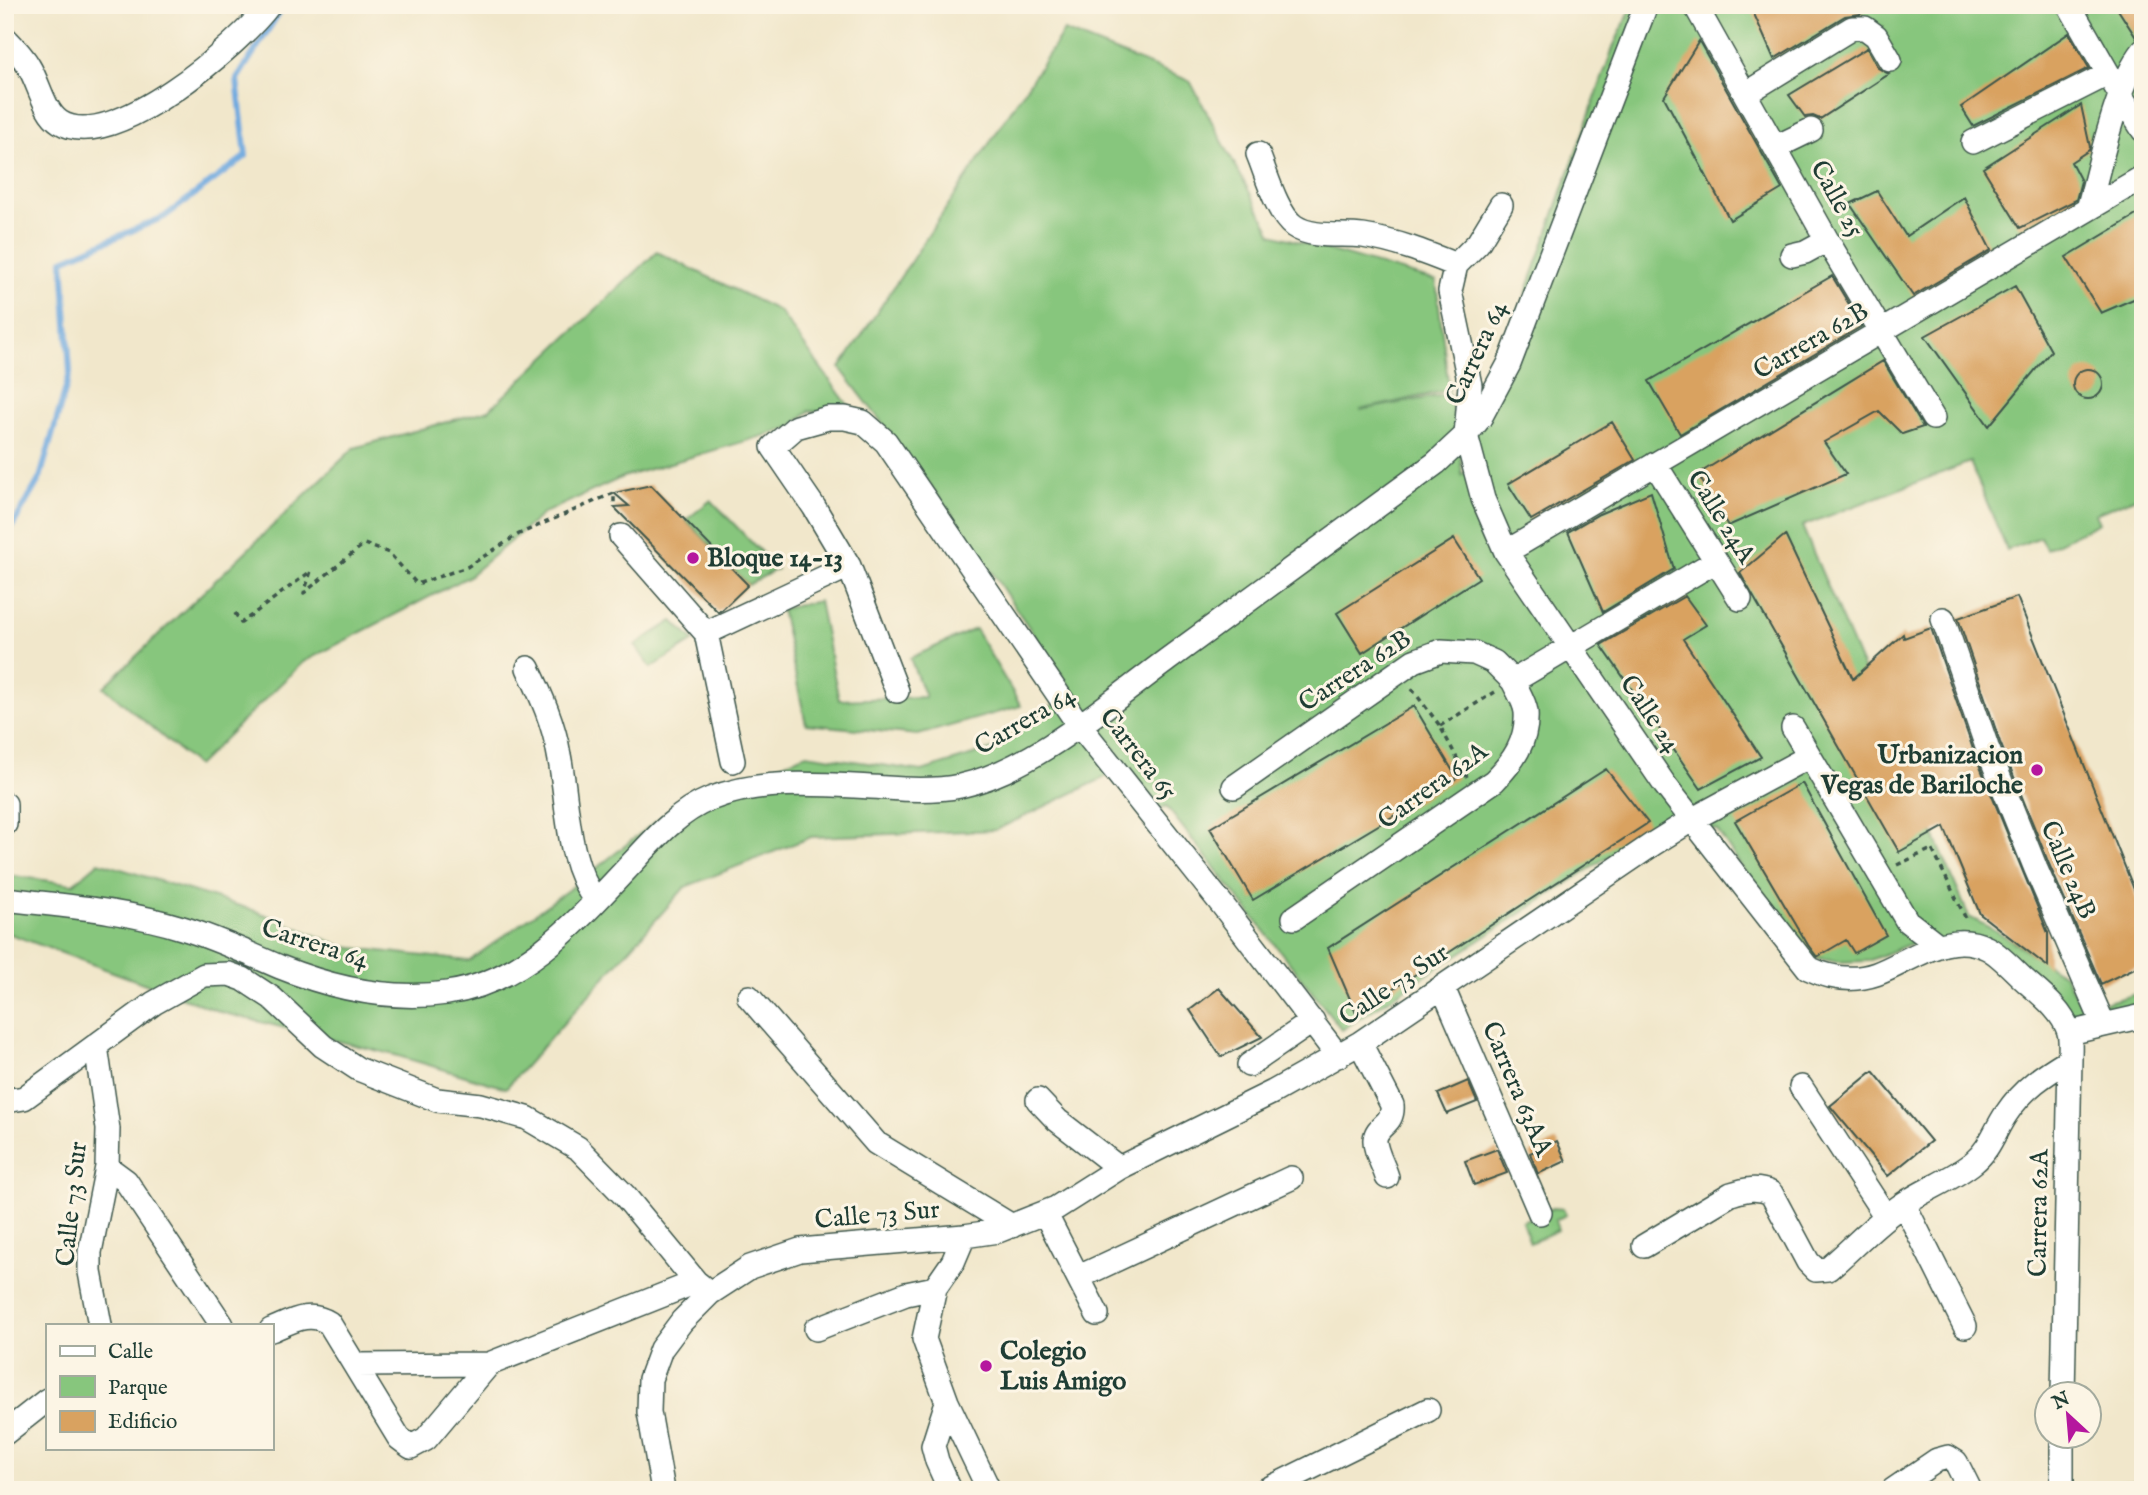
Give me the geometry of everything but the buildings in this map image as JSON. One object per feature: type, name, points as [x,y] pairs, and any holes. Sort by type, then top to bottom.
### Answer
[{"type":"street","points":[[5,38],[29,65],[51,114],[57,121],[66,126],[86,129],[130,115],[160,100],[224,53],[269,5]]},
{"type":"street","name":"Carrera 64","points":[[5,899],[96,909],[178,926],[224,942],[283,968],[342,988],[392,995],[446,993],[486,984],[519,969],[596,901],[665,829],[707,800],[757,785],[918,790],[960,786],[1004,771],[1079,725],[1436,463],[1466,435],[1489,402],[1509,364],[1646,5]]},
{"type":"street","name":"Calle 25","points":[[1696,5],[1827,240],[1933,418]]},
{"type":"street","points":[[2069,5],[2120,96],[2143,130]]},
{"type":"street","points":[[1745,94],[1852,28],[1865,28],[1876,36],[1891,60]]},
{"type":"street","points":[[2088,209],[2120,96],[2136,60],[2143,51]]},
{"type":"street","points":[[1973,142],[2108,74]]},
{"type":"street","points":[[1776,147],[1811,130]]},
{"type":"street","points":[[1258,154],[1283,213],[1295,226],[1319,233],[1363,236],[1417,249],[1456,265],[1478,243],[1501,205]]},
{"type":"street","name":"Carrera 62B","points":[[1506,552],[2143,177]]},
{"type":"street","points":[[1792,255],[1805,252],[1827,240]]},
{"type":"street","name":"Calle 24","points":[[1456,265],[1450,291],[1470,384],[1466,435],[1483,499],[1506,552],[1665,785],[1808,968],[1826,976],[1845,979],[1874,975],[1938,945]]},
{"type":"street","name":"Carrera 65","points":[[849,566],[814,506],[773,447],[796,428],[828,418],[863,422],[886,442],[1079,725],[1338,1056]]},
{"type":"street","name":"Calle 24A","points":[[1655,464],[1740,599]]},
{"type":"street","points":[[621,536],[706,633],[733,761]]},
{"type":"street","points":[[1505,685],[1716,561]]},
{"type":"street","points":[[706,633],[849,566],[897,691]]},
{"type":"street","name":"Calle 24B","points":[[1943,619],[1987,747],[2103,1023]]},
{"type":"street","name":"Carrera 62B","points":[[1234,787],[1415,661],[1441,651],[1474,653],[1494,662],[1505,685]]},
{"type":"street","points":[[528,668],[543,700],[559,752],[576,863],[583,882],[596,901]]},
{"type":"street","name":"Carrera 62A","points":[[1294,918],[1494,781],[1514,760],[1524,737],[1526,710],[1505,685]]},
{"type":"street","points":[[1793,729],[1907,921],[1938,945],[1962,942],[1987,948],[2048,1000],[2064,1020],[2069,1033],[2103,1023],[2143,1016]]},
{"type":"street","name":"Calle 73 Sur","points":[[703,1287],[800,1250],[964,1236],[1012,1226],[1045,1213],[1119,1168],[1273,1092],[1360,1043],[1653,844],[1693,819],[1808,757]]},
{"type":"street","points":[[5,804],[5,824]]},
{"type":"street","points":[[5,1097],[12,1100],[24,1098],[153,1003],[204,975],[229,974],[243,979],[272,998],[323,1046],[358,1069],[437,1100],[481,1105],[527,1118],[578,1148],[625,1196],[703,1287]]},
{"type":"street","name":"Carrera 63AA","points":[[1443,988],[1540,1213]]},
{"type":"street","points":[[749,997],[876,1143],[1012,1226]]},
{"type":"street","points":[[1249,1065],[1313,1021]]},
{"type":"street","name":"Carrera 62A","points":[[2063,1380],[2069,1033]]},
{"type":"street","points":[[1360,1043],[1392,1105],[1393,1113],[1377,1133],[1375,1141],[1387,1177]]},
{"type":"street","name":"Calle 73 Sur","points":[[96,1046],[108,1129],[107,1167],[90,1252],[90,1272],[100,1324]]},
{"type":"street","points":[[1644,1246],[1731,1194],[1745,1189],[1762,1189],[1771,1193],[1808,1262],[1816,1270],[1828,1269],[1895,1211],[1977,1160],[2018,1097],[2032,1083],[2070,1059]]},
{"type":"street","points":[[1801,1087],[1895,1211],[1965,1326]]},
{"type":"street","points":[[1038,1100],[1058,1120],[1119,1168]]},
{"type":"street","points":[[107,1167],[126,1181],[221,1324]]},
{"type":"street","points":[[1079,1277],[1291,1178]]},
{"type":"street","points":[[1045,1213],[1097,1314]]},
{"type":"street","points":[[964,1236],[953,1262],[935,1288],[924,1339],[947,1402],[989,1490]]},
{"type":"street","points":[[356,1365],[489,1364],[703,1287]]},
{"type":"street","points":[[663,1490],[649,1412],[650,1379],[661,1349],[703,1287]]},
{"type":"street","points":[[816,1329],[906,1294],[935,1288]]},
{"type":"street","points":[[273,1329],[305,1317],[319,1316],[329,1323],[399,1438],[411,1447],[426,1439],[489,1364]]},
{"type":"street","points":[[5,1433],[46,1401]]},
{"type":"street","points":[[947,1402],[933,1446],[950,1490]]},
{"type":"street","points":[[1266,1490],[1428,1410]]},
{"type":"street","points":[[2062,1450],[2062,1490]]},
{"type":"street","points":[[1893,1490],[1937,1460],[1948,1457],[1956,1462],[1970,1490]]},
{"type":"path","points":[[235,613],[241,623],[311,570],[304,593],[365,544],[389,553],[416,584],[467,567],[519,534],[614,493],[614,507]]},
{"type":"path","points":[[1397,673],[1440,726],[1475,794]]},
{"type":"path","points":[[1440,726],[1505,685]]},
{"type":"green space","points":[[1633,5],[2143,5],[2143,494],[2095,514],[2099,523],[2046,549],[2040,537],[2007,550],[1970,462],[1802,526],[1969,917],[1998,932],[2064,975],[2083,1009],[2143,992],[2143,1006],[2071,1025],[1984,941],[1912,943],[1868,961],[1837,962],[1799,954],[1717,830],[1664,820],[1342,1030],[1166,806],[1160,809],[1105,737],[966,532],[840,368],[1064,31],[1190,81],[1272,234],[1436,281],[1449,390],[1360,410],[1449,394],[1459,438],[1462,475],[1474,467],[1459,398],[1495,381],[1614,45]]},
{"type":"green space","points":[[657,252],[779,311],[853,412],[809,411],[790,428],[623,477],[544,513],[468,577],[303,662],[197,766],[104,687],[354,448],[489,410]]},
{"type":"green space","points":[[711,500],[777,569],[748,585],[686,520]]},
{"type":"green space","points":[[819,601],[839,700],[925,697],[910,658],[975,629],[1021,706],[918,735],[806,724],[781,609]]},
{"type":"green space","points":[[673,621],[694,641],[651,668],[635,645]]},
{"type":"green space","points":[[1069,692],[1124,768],[996,830],[811,837],[685,887],[506,1088],[395,1055],[224,1013],[5,932],[5,875],[73,884],[99,862],[256,911],[344,947],[469,961],[579,882],[674,807],[806,754],[922,771],[999,747]]},
{"type":"green space","points":[[1553,1208],[1563,1209],[1566,1215],[1555,1220],[1558,1230],[1530,1243],[1522,1221]]},
{"type":"green space","points":[[2143,1481],[2143,1490],[2065,1490],[2065,1487]]},
{"type":"waterway","points":[[5,539],[40,478],[70,373],[63,260],[164,217],[246,156],[237,79],[284,5]]},
{"type":"place","name":"Bloque 14-13","points":[[693,558]]},
{"type":"place","name":"Urbanizacion Vegas de Bariloche","points":[[2037,770]]},
{"type":"place","name":"Colegio Luis Amigo","points":[[986,1366]]}]
